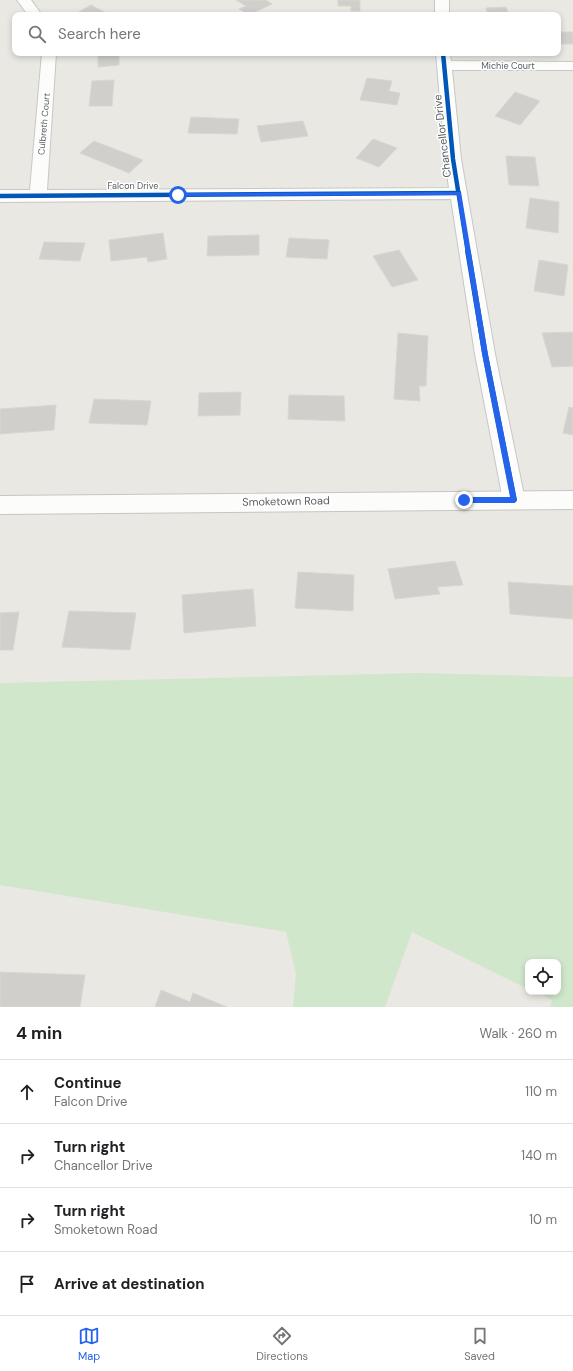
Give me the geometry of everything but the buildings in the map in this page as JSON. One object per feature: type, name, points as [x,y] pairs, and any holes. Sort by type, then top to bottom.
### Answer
[{"type":"street","points":[[24,0],[33,12]]},
{"type":"street","points":[[442,0],[442,12]]},
{"type":"street","name":"Culbreth Court","points":[[38,196],[49,56]]},
{"type":"street","name":"Michie Court","points":[[443,59],[493,66],[573,66]]},
{"type":"street","name":"Chancellor Drive","points":[[443,59],[453,159],[485,354],[514,500]]},
{"type":"street","name":"Falcon Drive","points":[[0,196],[459,194]]},
{"type":"street","name":"Smoketown Road","points":[[0,505],[573,500]]},
{"type":"green space","points":[[419,673],[573,677],[573,1007],[550,1007],[552,1000],[541,995],[561,995],[561,959],[525,959],[525,988],[412,932],[385,1007],[293,1007],[296,974],[286,932],[0,885],[0,683]]},
{"type":"cycle path","points":[[443,56],[453,159],[485,354],[514,500]]},
{"type":"cycle path","points":[[0,196],[459,193]]},
{"type":"route","points":[[178,195],[459,194],[485,354],[514,500],[464,500]]}]
